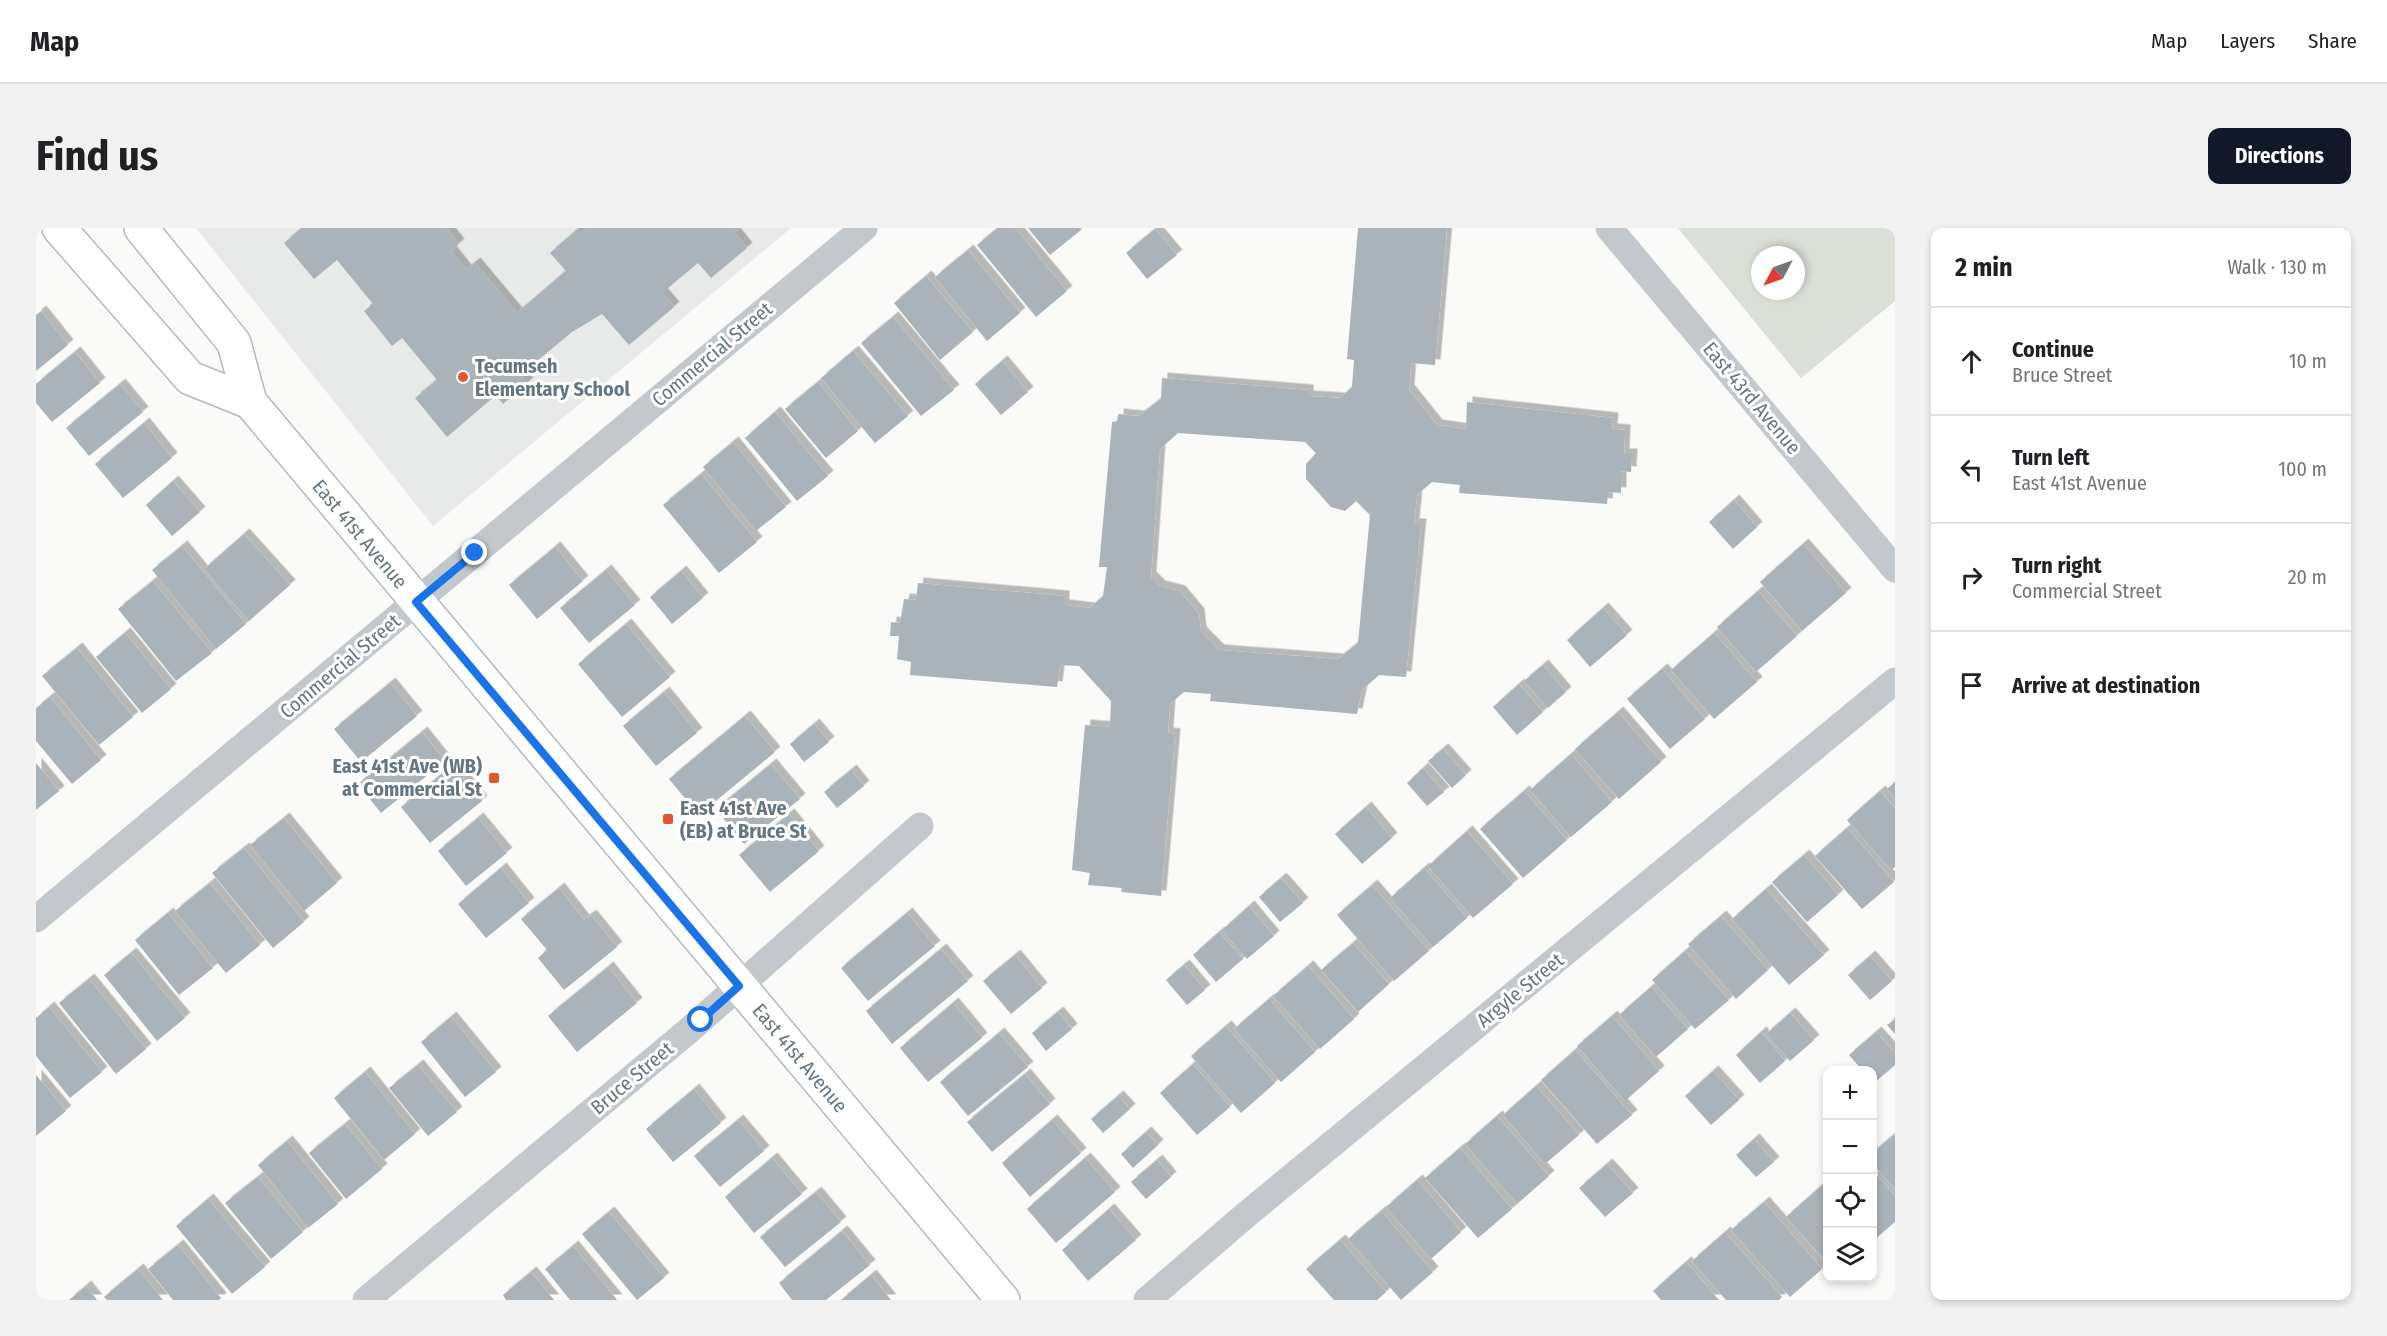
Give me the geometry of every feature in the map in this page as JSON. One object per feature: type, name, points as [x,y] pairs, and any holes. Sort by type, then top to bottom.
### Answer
[{"type":"main road","name":"East 41st Avenue","points":[[59,228],[190,378],[250,402]]},
{"type":"main road","name":"East 41st Avenue","points":[[141,228],[234,343],[250,402],[1003,1300]]},
{"type":"street","name":"Commercial Street","points":[[36,919],[864,228]]},
{"type":"street","name":"East 43rd Avenue","points":[[1609,228],[1895,569]]},
{"type":"street","name":"Argyle Street","points":[[1147,1300],[1247,1214],[1895,681]]},
{"type":"street","name":"Bruce Street","points":[[366,1300],[739,986],[921,826]]},
{"type":"shaded area","name":"Tecumseh Elementary School","points":[[196,228],[791,228],[433,526]]},
{"type":"shaded area","points":[[1678,228],[1895,228],[1895,301],[1801,378]]},
{"type":"building","points":[[302,228],[446,228],[459,244],[451,251],[466,270],[475,263],[517,313],[566,271],[550,253],[578,229],[580,233],[586,228],[739,228],[734,232],[747,248],[711,278],[698,263],[662,293],[674,307],[629,345],[602,314],[572,332],[520,375],[528,383],[503,404],[496,395],[447,437],[415,398],[437,380],[402,338],[392,346],[364,311],[373,304],[337,260],[314,279],[284,243]]},
{"type":"building","points":[[998,228],[1015,228],[1067,291],[1036,317],[977,245]]},
{"type":"building","points":[[1028,228],[1079,228],[1081,230],[1050,255]]},
{"type":"building","points":[[1358,228],[1447,228],[1435,365],[1411,363],[1409,390],[1437,425],[1466,429],[1467,402],[1613,418],[1612,429],[1625,430],[1624,454],[1632,454],[1631,472],[1621,471],[1621,493],[1608,492],[1607,504],[1459,493],[1460,485],[1432,482],[1417,495],[1414,524],[1421,524],[1406,677],[1379,675],[1362,690],[1357,714],[1210,701],[1211,694],[1184,692],[1170,704],[1168,733],[1175,734],[1161,896],[1121,892],[1122,888],[1088,885],[1090,873],[1072,870],[1085,725],[1110,727],[1111,701],[1079,666],[1060,665],[1057,687],[910,675],[911,662],[897,659],[899,636],[890,636],[891,622],[900,623],[904,599],[916,600],[918,583],[1064,596],[1064,605],[1090,608],[1103,596],[1107,567],[1099,567],[1112,422],[1118,421],[1118,414],[1139,416],[1161,399],[1162,378],[1308,390],[1308,396],[1340,398],[1352,387],[1354,360],[1347,359]],"holes":[[[1178,433],[1305,442],[1316,453],[1306,464],[1306,479],[1331,507],[1345,511],[1356,501],[1370,515],[1358,643],[1338,659],[1219,650],[1201,632],[1199,614],[1180,591],[1160,586],[1151,577],[1160,449]]]},
{"type":"building","points":[[1155,229],[1177,255],[1147,279],[1126,253]]},
{"type":"building","points":[[968,250],[1020,313],[987,341],[935,277]]},
{"type":"building","points":[[926,276],[973,332],[940,360],[894,303]]},
{"type":"building","points":[[41,311],[68,345],[36,371],[36,315]]},
{"type":"building","points":[[893,317],[954,390],[921,416],[861,343]]},
{"type":"building","points":[[853,351],[908,416],[875,443],[821,378]]},
{"type":"building","points":[[75,352],[100,383],[52,422],[36,403],[36,384]]},
{"type":"building","points":[[1002,361],[1028,392],[1001,415],[975,384]]},
{"type":"building","points":[[818,382],[858,431],[826,458],[785,409]]},
{"type":"building","points":[[120,384],[143,412],[89,456],[66,428]]},
{"type":"building","points":[[775,412],[828,476],[797,501],[745,438]]},
{"type":"building","points":[[144,423],[172,458],[123,498],[95,464]]},
{"type":"building","points":[[733,442],[786,507],[756,531],[703,467]]},
{"type":"building","points":[[701,474],[757,542],[719,573],[663,505]]},
{"type":"building","points":[[173,481],[200,512],[172,536],[146,505]]},
{"type":"building","points":[[1734,500],[1757,527],[1733,549],[1709,522]]},
{"type":"building","points":[[244,534],[290,585],[249,621],[204,569]]},
{"type":"building","points":[[1803,544],[1846,593],[1802,631],[1760,582]]},
{"type":"building","points":[[182,546],[246,624],[216,649],[152,570]]},
{"type":"building","points":[[555,547],[583,581],[537,619],[509,585]]},
{"type":"building","points":[[606,570],[635,605],[589,643],[560,608]]},
{"type":"building","points":[[681,571],[703,598],[672,624],[650,597]]},
{"type":"building","points":[[153,581],[212,653],[176,681],[118,609]]},
{"type":"building","points":[[1758,591],[1797,636],[1756,672],[1717,627]]},
{"type":"building","points":[[1603,608],[1627,635],[1590,667],[1567,640]]},
{"type":"building","points":[[626,624],[670,677],[622,717],[578,664]]},
{"type":"building","points":[[125,633],[171,689],[142,713],[96,657]]},
{"type":"building","points":[[1714,633],[1757,682],[1714,719],[1671,670]]},
{"type":"building","points":[[77,648],[133,717],[99,745],[42,676]]},
{"type":"building","points":[[1543,665],[1566,692],[1548,708],[1524,681]]},
{"type":"building","points":[[1662,669],[1705,719],[1670,749],[1627,699]]},
{"type":"building","points":[[390,683],[417,716],[361,762],[334,729]]},
{"type":"building","points":[[1519,684],[1543,712],[1517,735],[1493,707]]},
{"type":"building","points":[[664,692],[697,733],[656,766],[623,726]]},
{"type":"building","points":[[50,697],[101,760],[72,784],[36,741],[36,708]]},
{"type":"building","points":[[1618,712],[1661,762],[1619,799],[1575,749]]},
{"type":"building","points":[[745,716],[775,752],[699,815],[669,779]]},
{"type":"building","points":[[814,724],[829,742],[804,762],[790,744]]},
{"type":"building","points":[[422,732],[445,761],[381,813],[358,784]]},
{"type":"building","points":[[1443,749],[1466,775],[1452,788],[1428,761]]},
{"type":"building","points":[[1571,754],[1612,802],[1571,837],[1530,790]]},
{"type":"building","points":[[36,763],[59,791],[36,810]]},
{"type":"building","points":[[771,764],[800,799],[744,844],[716,809]]},
{"type":"building","points":[[453,765],[482,801],[430,843],[401,807]]},
{"type":"building","points":[[1423,768],[1444,792],[1427,806],[1407,783]]},
{"type":"building","points":[[851,770],[864,786],[837,808],[824,792]]},
{"type":"building","points":[[1895,782],[1895,798],[1887,789]]},
{"type":"building","points":[[1524,791],[1567,840],[1523,878],[1480,829]]},
{"type":"building","points":[[1880,791],[1895,808],[1895,867],[1891,870],[1847,820]]},
{"type":"building","points":[[1366,807],[1392,838],[1362,864],[1335,834]]},
{"type":"building","points":[[789,814],[819,851],[770,892],[739,855]]},
{"type":"building","points":[[284,818],[337,883],[304,911],[250,845]]},
{"type":"building","points":[[478,818],[507,853],[466,886],[438,851]]},
{"type":"building","points":[[1847,828],[1894,882],[1862,909],[1815,856]]},
{"type":"building","points":[[1467,831],[1513,884],[1473,918],[1428,866]]},
{"type":"building","points":[[244,848],[304,922],[273,948],[212,873]]},
{"type":"building","points":[[1804,855],[1838,895],[1807,922],[1772,882]]},
{"type":"building","points":[[501,868],[529,903],[486,938],[458,904]]},
{"type":"building","points":[[1424,868],[1467,918],[1433,947],[1390,898]]},
{"type":"building","points":[[1281,878],[1303,903],[1280,922],[1259,897]]},
{"type":"building","points":[[210,883],[260,945],[226,973],[175,911]]},
{"type":"building","points":[[1372,885],[1429,951],[1394,981],[1337,915]]},
{"type":"building","points":[[559,888],[584,920],[591,915],[617,947],[564,990],[538,958],[547,950],[521,919]]},
{"type":"building","points":[[1766,889],[1824,955],[1789,985],[1732,919]]},
{"type":"building","points":[[1249,906],[1274,936],[1247,959],[1222,930]]},
{"type":"building","points":[[168,913],[213,968],[179,995],[135,940]]},
{"type":"building","points":[[907,913],[935,946],[868,1001],[841,968]]},
{"type":"building","points":[[1721,916],[1768,970],[1736,999],[1688,944]]},
{"type":"building","points":[[1219,932],[1243,959],[1216,982],[1193,955]]},
{"type":"building","points":[[1353,943],[1389,984],[1358,1012],[1321,970]]},
{"type":"building","points":[[941,949],[968,981],[892,1044],[866,1011]]},
{"type":"building","points":[[1685,951],[1729,1000],[1695,1029],[1652,980]]},
{"type":"building","points":[[131,953],[185,1018],[157,1041],[104,975]]},
{"type":"building","points":[[1015,955],[1042,988],[1011,1014],[983,981]]},
{"type":"building","points":[[1870,956],[1892,981],[1870,1000],[1848,975]]},
{"type":"building","points":[[1184,965],[1205,990],[1187,1005],[1166,980]]},
{"type":"building","points":[[1308,966],[1354,1019],[1320,1049],[1273,996]]},
{"type":"building","points":[[608,967],[637,1003],[577,1052],[548,1016]]},
{"type":"building","points":[[89,979],[146,1049],[116,1074],[59,1003]]},
{"type":"building","points":[[1651,987],[1688,1029],[1656,1057],[1619,1015]]},
{"type":"building","points":[[1269,999],[1315,1052],[1281,1082],[1234,1029]]},
{"type":"building","points":[[953,1003],[982,1038],[928,1082],[900,1048]]},
{"type":"building","points":[[49,1007],[102,1072],[70,1098],[36,1056],[36,1018]]},
{"type":"building","points":[[1058,1012],[1072,1029],[1046,1051],[1032,1033]]},
{"type":"building","points":[[1790,1013],[1814,1040],[1790,1061],[1766,1034]]},
{"type":"building","points":[[1612,1016],[1659,1071],[1625,1101],[1577,1046]]},
{"type":"building","points":[[451,1017],[496,1072],[465,1097],[421,1042]]},
{"type":"building","points":[[1895,1019],[1895,1034],[1887,1025]]},
{"type":"building","points":[[1226,1026],[1275,1083],[1241,1113],[1191,1056]]},
{"type":"building","points":[[1761,1032],[1785,1061],[1760,1083],[1736,1055]]},
{"type":"building","points":[[1876,1032],[1895,1053],[1895,1065],[1877,1080],[1877,1066],[1859,1066],[1849,1055]]},
{"type":"building","points":[[999,1033],[1028,1067],[968,1116],[940,1082]]},
{"type":"building","points":[[1575,1050],[1632,1115],[1597,1144],[1541,1080]]},
{"type":"building","points":[[1193,1064],[1230,1107],[1197,1135],[1160,1093]]},
{"type":"building","points":[[418,1065],[457,1112],[428,1136],[389,1088]]},
{"type":"building","points":[[1713,1071],[1739,1100],[1711,1125],[1685,1096]]},
{"type":"building","points":[[365,1072],[415,1134],[384,1160],[334,1098]]},
{"type":"building","points":[[1025,1074],[1050,1104],[992,1152],[967,1122]]},
{"type":"building","points":[[36,1075],[66,1111],[36,1136]]},
{"type":"building","points":[[1536,1086],[1579,1135],[1545,1164],[1503,1115]]},
{"type":"building","points":[[694,1089],[721,1123],[673,1162],[646,1129]]},
{"type":"building","points":[[1118,1096],[1130,1109],[1103,1133],[1091,1119]]},
{"type":"building","points":[[1497,1116],[1549,1176],[1517,1204],[1465,1144]]},
{"type":"building","points":[[738,1120],[764,1151],[720,1187],[694,1156]]},
{"type":"building","points":[[1052,1120],[1081,1153],[1030,1197],[1002,1163]]},
{"type":"building","points":[[345,1124],[382,1169],[346,1199],[309,1153]]},
{"type":"building","points":[[1146,1132],[1158,1145],[1133,1168],[1121,1154]]},
{"type":"building","points":[[1895,1134],[1895,1189],[1877,1169],[1877,1149]]},
{"type":"building","points":[[1754,1139],[1774,1162],[1756,1177],[1736,1155]]},
{"type":"building","points":[[287,1141],[338,1204],[308,1228],[258,1165]]},
{"type":"building","points":[[1460,1148],[1512,1209],[1478,1238],[1425,1178]]},
{"type":"building","points":[[772,1158],[802,1194],[754,1233],[725,1197]]},
{"type":"building","points":[[1085,1158],[1115,1192],[1056,1243],[1027,1209]]},
{"type":"building","points":[[1157,1160],[1171,1177],[1146,1199],[1131,1182]]},
{"type":"building","points":[[1607,1164],[1633,1193],[1605,1217],[1579,1188]]},
{"type":"building","points":[[1877,1175],[1895,1196],[1895,1222],[1877,1237]]},
{"type":"building","points":[[258,1177],[303,1232],[271,1259],[225,1203]]},
{"type":"building","points":[[1417,1180],[1461,1232],[1431,1259],[1386,1207]]},
{"type":"building","points":[[1821,1186],[1823,1188],[1823,1258],[1786,1217]]},
{"type":"building","points":[[816,1192],[841,1222],[785,1267],[760,1237]]},
{"type":"building","points":[[208,1199],[265,1267],[232,1294],[176,1226]]},
{"type":"building","points":[[1764,1202],[1822,1269],[1790,1297],[1731,1230]]},
{"type":"building","points":[[1109,1209],[1136,1240],[1088,1281],[1062,1250]]},
{"type":"building","points":[[1381,1211],[1433,1272],[1401,1300],[1348,1239]]},
{"type":"building","points":[[609,1212],[664,1278],[637,1300],[582,1234]]},
{"type":"building","points":[[842,1231],[870,1265],[826,1300],[792,1300],[779,1283]]},
{"type":"building","points":[[1725,1232],[1782,1297],[1779,1300],[1726,1300],[1692,1261]]},
{"type":"building","points":[[1340,1240],[1386,1292],[1377,1300],[1334,1300],[1306,1269]]},
{"type":"building","points":[[178,1245],[221,1298],[219,1300],[173,1300],[148,1269]]},
{"type":"building","points":[[573,1246],[617,1300],[570,1300],[545,1269]]},
{"type":"building","points":[[1686,1262],[1719,1300],[1661,1300],[1653,1291]]},
{"type":"building","points":[[138,1269],[163,1300],[107,1300],[104,1297]]},
{"type":"building","points":[[531,1272],[554,1300],[506,1300],[503,1295]]},
{"type":"building","points":[[871,1275],[891,1300],[841,1300]]},
{"type":"building","points":[[86,1286],[97,1300],[69,1300]]},
{"type":"place","name":"Tecumseh Elementary School","points":[[463,377]]},
{"type":"place","name":"East 41st Ave (WB) at Commercial St","points":[[494,778]]},
{"type":"place","name":"East 41st Ave (EB) at Bruce St","points":[[668,819]]},
{"type":"route","points":[[475,553],[416,602],[739,986],[701,1020]]}]
